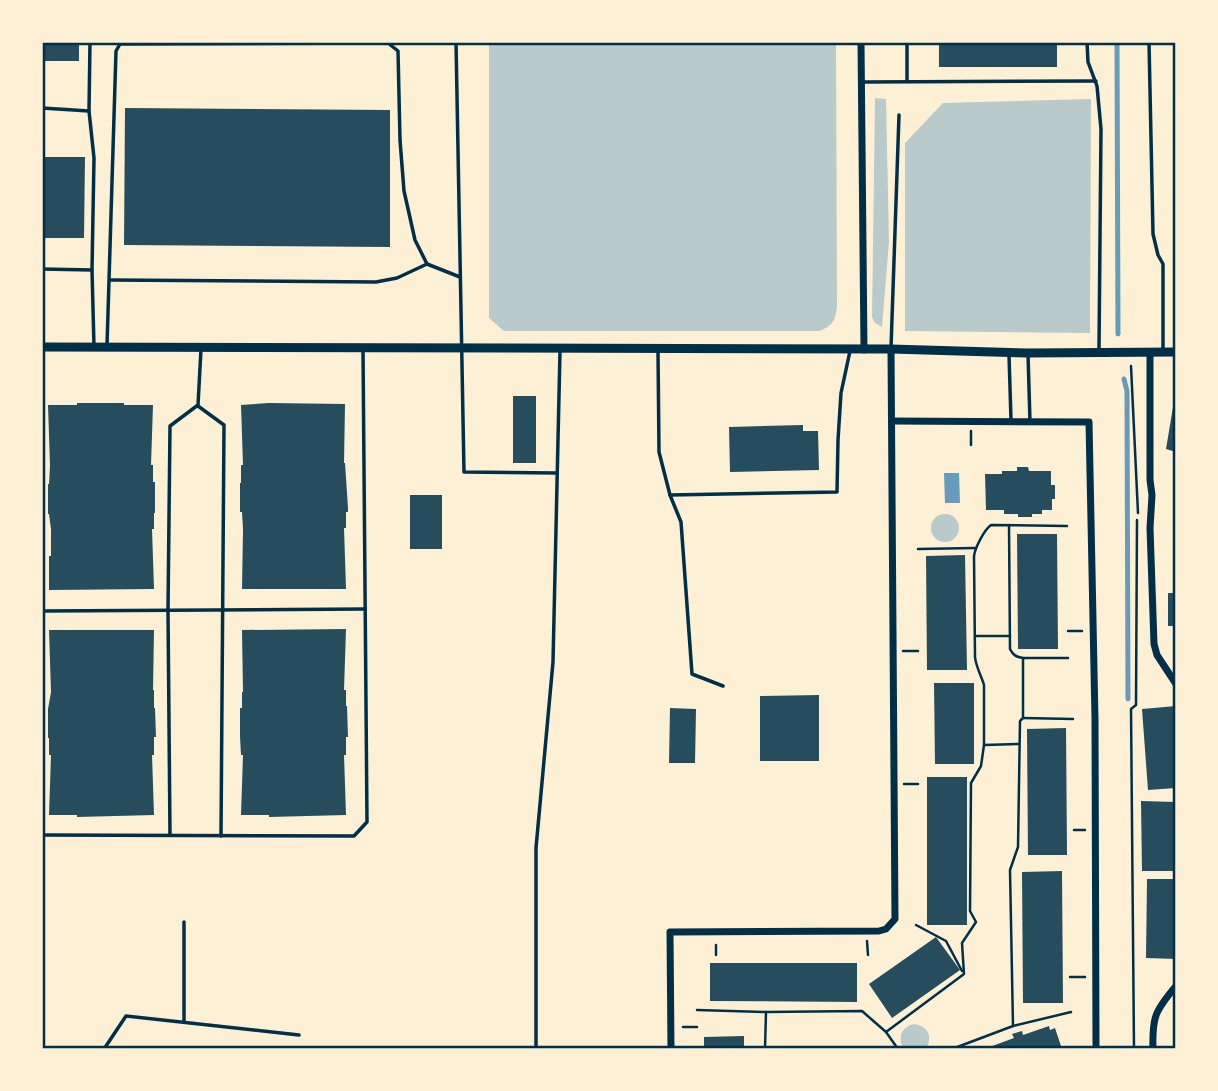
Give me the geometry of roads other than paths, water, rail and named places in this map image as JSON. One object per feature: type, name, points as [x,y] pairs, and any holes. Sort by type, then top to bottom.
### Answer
[{"type":"street","points":[[861,42],[864,350]]},
{"type":"street","points":[[42,346],[1176,352]]},
{"type":"street","points":[[671,1049],[670,932],[880,931],[886,929],[895,919],[891,349]]},
{"type":"street","points":[[1150,352],[1150,528],[1154,644],[1157,655],[1176,684]]},
{"type":"street","points":[[892,421],[1088,422],[1095,719],[1096,1049]]},
{"type":"street","points":[[1153,1049],[1153,1022],[1160,1006],[1176,986]]},
{"type":"lane","points":[[90,42],[89,111],[94,158],[93,347]]},
{"type":"lane","points":[[456,42],[464,472],[558,473]]},
{"type":"lane","points":[[907,42],[907,81]]},
{"type":"lane","points":[[1087,42],[1088,62],[1097,86],[1101,129],[1099,352]]},
{"type":"lane","points":[[1149,42],[1153,234],[1163,264],[1163,352]]},
{"type":"lane","points":[[107,347],[116,51],[120,44],[388,43],[398,51],[404,191],[415,240],[427,264],[460,276]]},
{"type":"lane","points":[[861,82],[1096,81]]},
{"type":"lane","points":[[42,108],[89,111]]},
{"type":"lane","points":[[891,349],[899,116]]},
{"type":"lane","points":[[110,279],[376,282],[397,278],[427,264]]},
{"type":"lane","points":[[42,270],[92,270]]},
{"type":"lane","points":[[198,405],[201,347]]},
{"type":"lane","points":[[42,835],[354,836],[367,822],[363,348]]},
{"type":"lane","points":[[536,1049],[536,848],[553,662],[560,349]]},
{"type":"lane","points":[[658,349],[659,452],[670,495],[681,522],[692,674],[723,686]]},
{"type":"lane","points":[[670,495],[837,492],[841,393],[850,350]]},
{"type":"lane","points":[[1009,352],[1011,422]]},
{"type":"lane","points":[[1028,353],[1030,422]]},
{"type":"lane","points":[[198,405],[224,425],[221,836]]},
{"type":"lane","points":[[170,836],[170,426],[198,405]]},
{"type":"lane","points":[[42,611],[365,608]]},
{"type":"lane","points":[[184,922],[184,1022]]},
{"type":"lane","points":[[104,1049],[126,1016],[299,1035]]},
{"type":"water","points":[[944,473],[959,473],[960,503],[945,503]]},
{"type":"waterway","points":[[1117,42],[1118,334]]},
{"type":"waterway","points":[[1124,379],[1127,391],[1128,699]]}]
